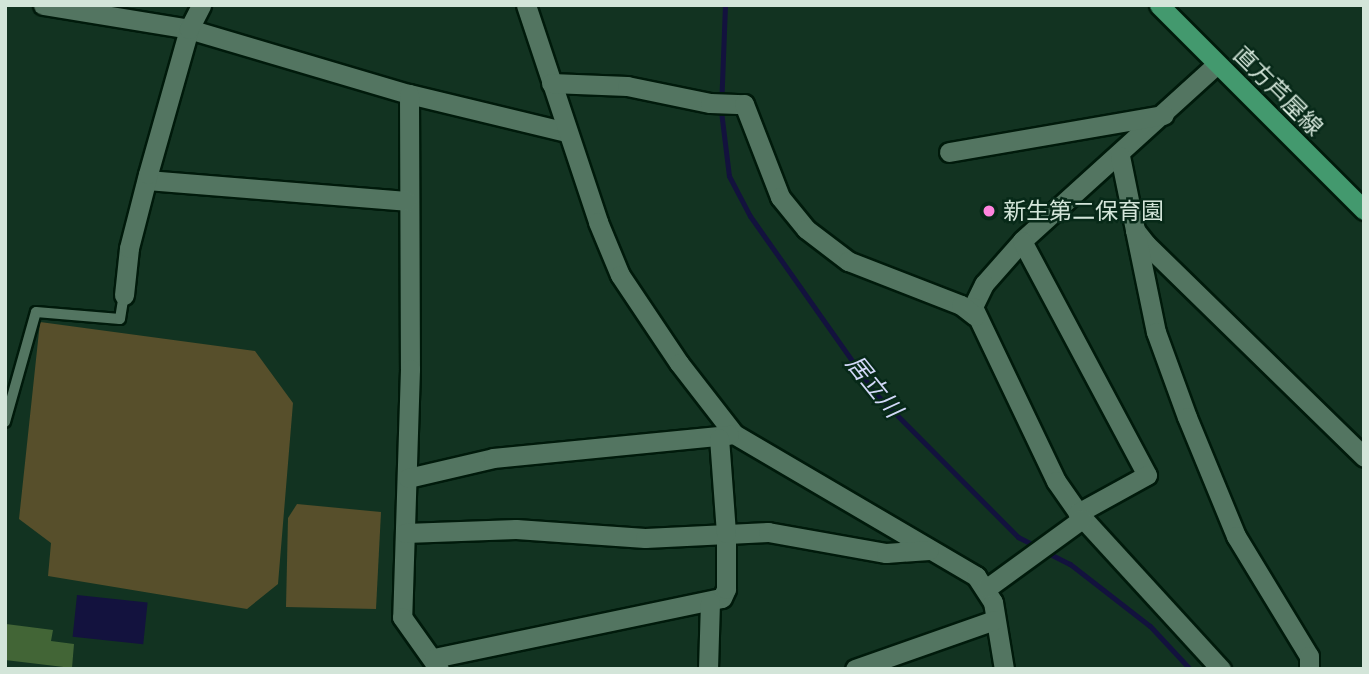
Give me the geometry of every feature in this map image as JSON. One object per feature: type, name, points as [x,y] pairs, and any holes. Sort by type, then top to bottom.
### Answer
[{"type":"main road","name":"直方芦屋線","points":[[1159,5],[1364,210]]},
{"type":"street","points":[[43,5],[189,29],[409,94],[566,132]]},
{"type":"street","points":[[124,295],[129,248],[147,180],[189,29],[201,5]]},
{"type":"street","points":[[526,5],[566,132],[620,275],[726,436],[976,576],[987,588],[1003,669]]},
{"type":"street","points":[[975,316],[975,298],[1022,241],[1120,156],[1217,64]]},
{"type":"street","points":[[551,83],[627,86],[710,103],[734,103],[748,108],[780,197],[806,229],[848,261],[961,305],[975,316],[1056,481],[1080,516],[1221,669]]},
{"type":"street","points":[[409,94],[406,201],[408,478],[402,617],[436,663],[722,598],[726,589],[726,436]]},
{"type":"street","points":[[949,152],[1164,115]]},
{"type":"street","points":[[1120,156],[1156,332],[1183,407],[1236,536],[1309,656],[1309,669]]},
{"type":"street","points":[[147,180],[406,201]]},
{"type":"street","points":[[1135,230],[1364,457]]},
{"type":"street","points":[[987,588],[1080,516],[1147,475],[1022,241]]},
{"type":"street","points":[[408,478],[493,458],[726,436]]},
{"type":"street","points":[[405,533],[516,529],[645,538],[726,533],[778,534],[886,552],[929,550]]},
{"type":"street","points":[[708,669],[710,602]]},
{"type":"street","points":[[855,669],[994,620]]},
{"type":"lane","points":[[5,422],[36,312],[120,319],[124,295]]},
{"type":"shaded area","points":[[40,322],[255,351],[293,403],[278,584],[247,609],[48,576],[51,543],[19,519]]},
{"type":"shaded area","points":[[297,504],[381,512],[376,609],[286,607],[288,518]]},
{"type":"shaded area","points":[[77,595],[148,602],[143,644],[73,637]]},
{"type":"building","points":[[6,624],[53,630],[51,641],[74,644],[72,668],[5,660]]},
{"type":"waterway","name":"居立川","points":[[725,5],[721,111],[729,176],[750,216],[875,393],[1018,537],[1038,547]]},
{"type":"waterway","name":"居立川","points":[[1046,552],[1070,564],[1150,626],[1190,669]]},
{"type":"place","name":"新生第二保育園","points":[[989,211]]}]
